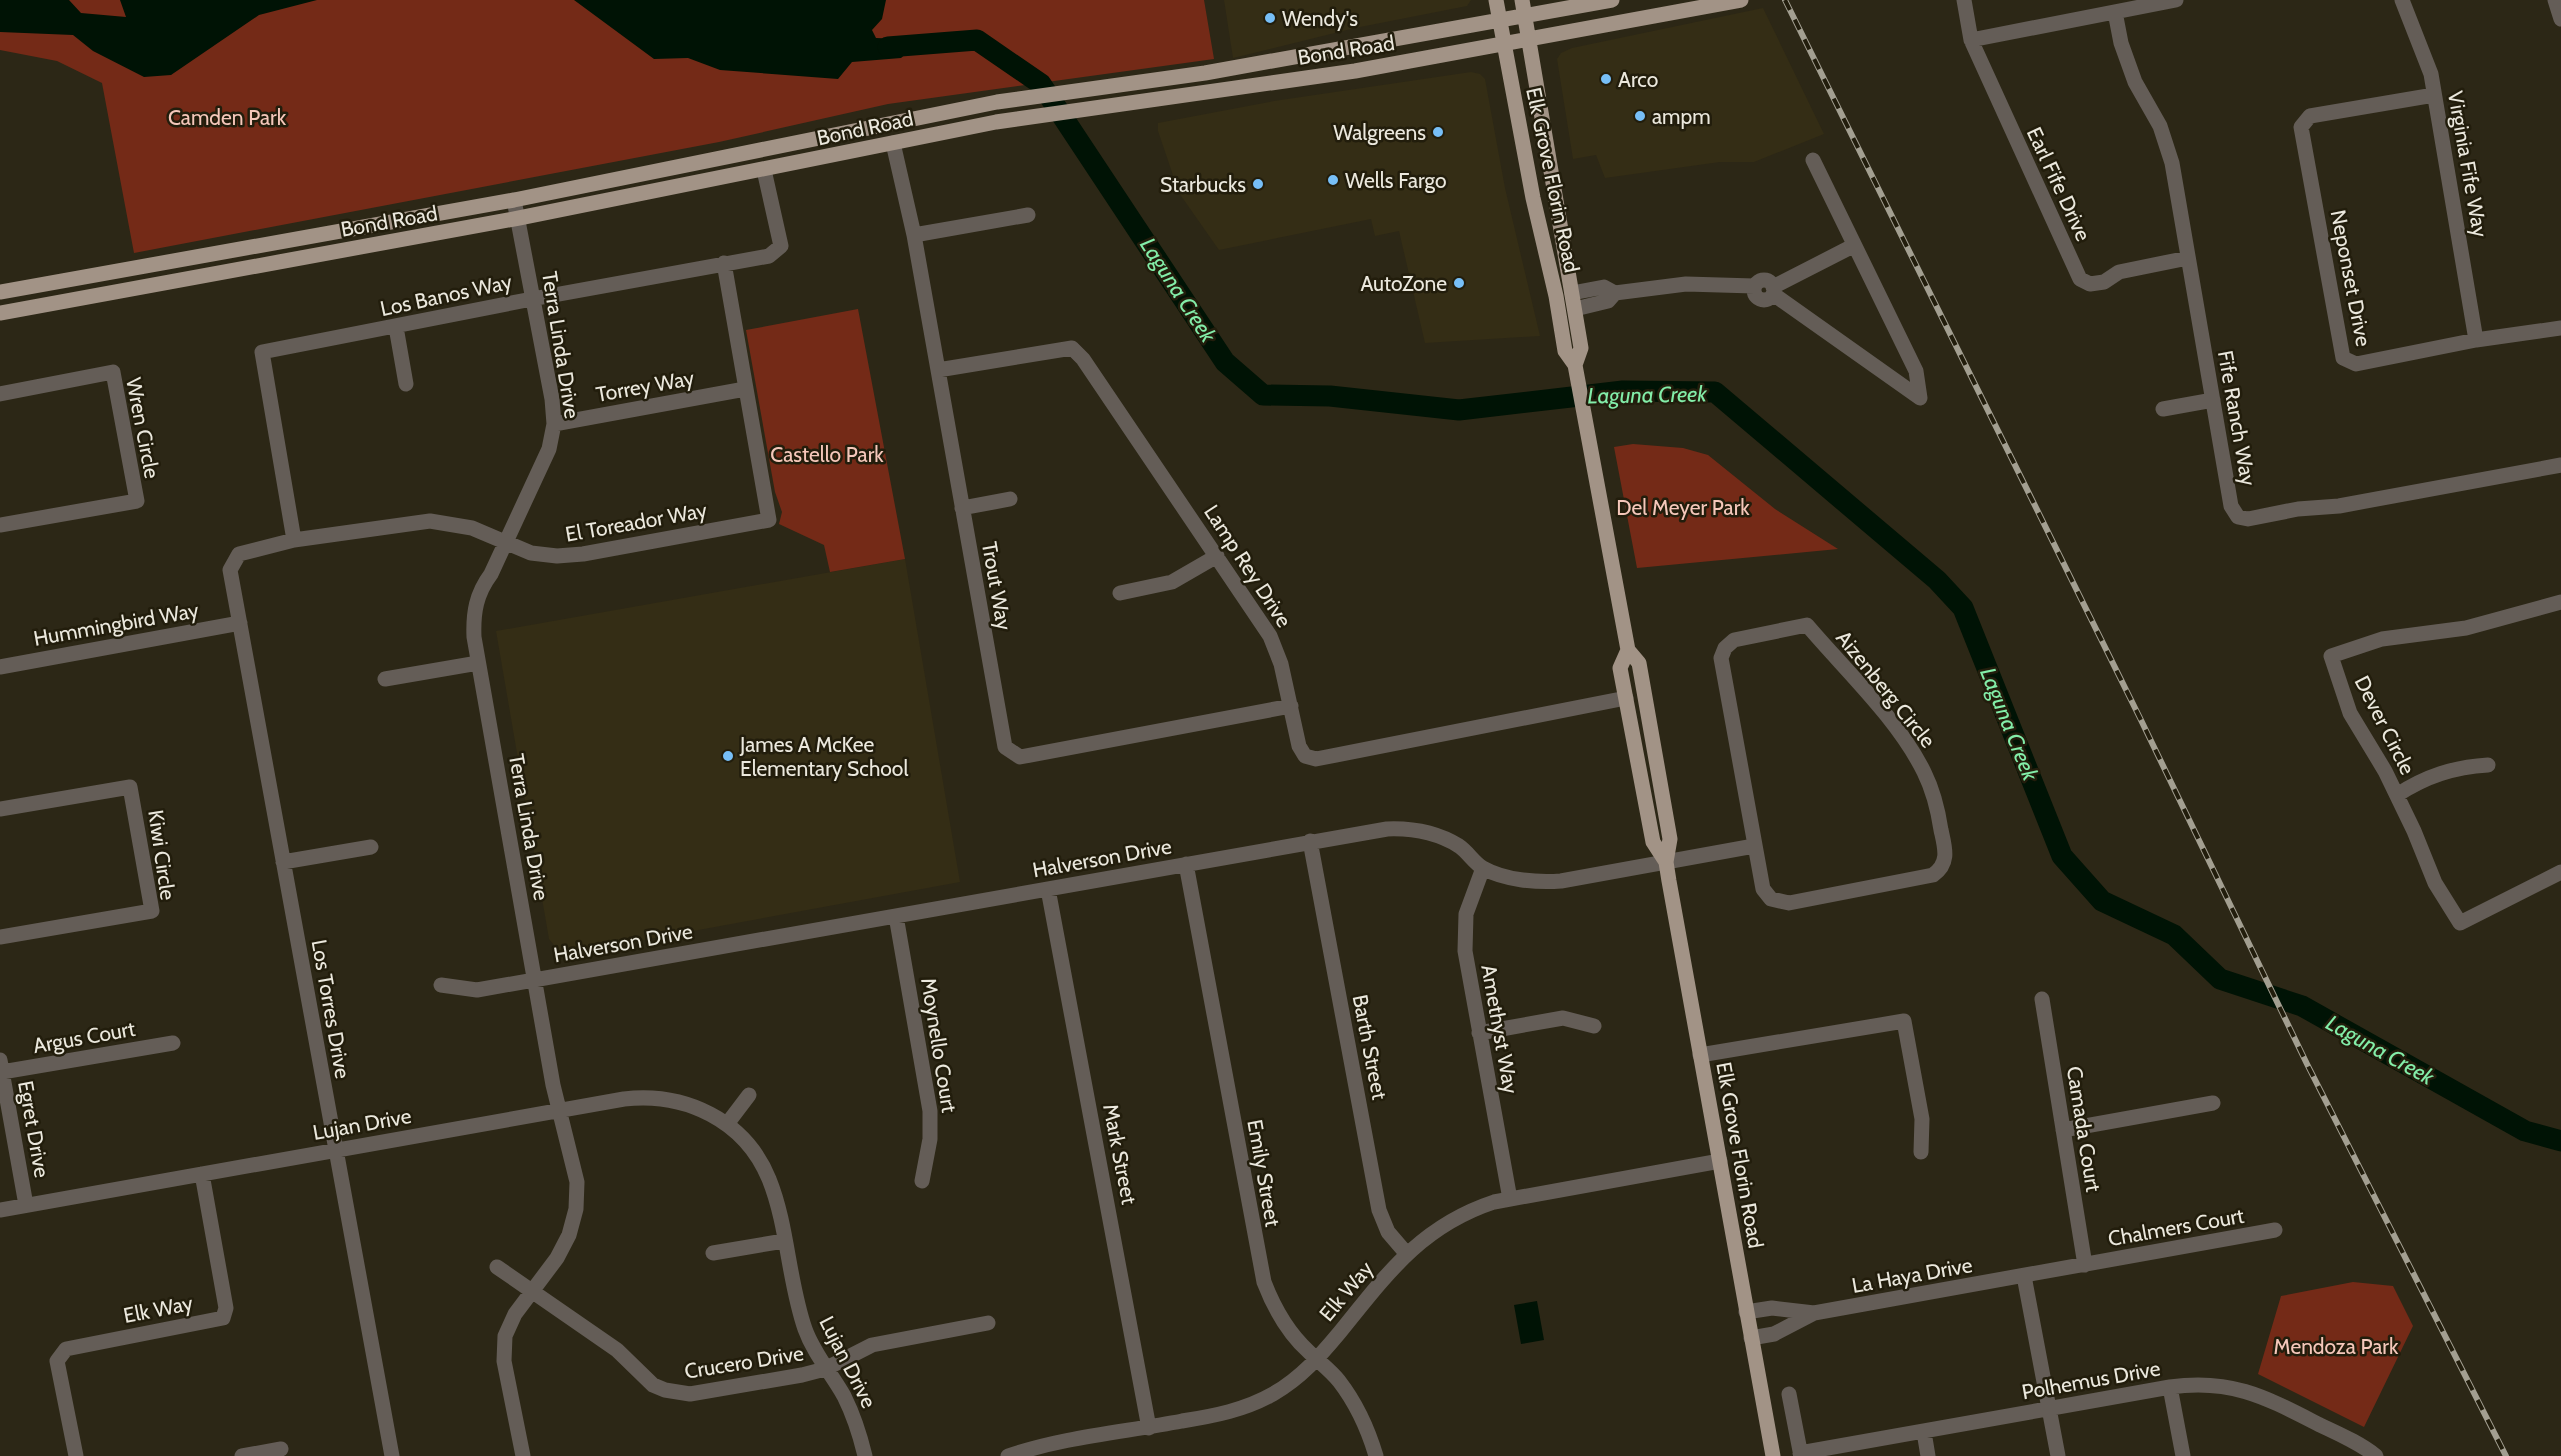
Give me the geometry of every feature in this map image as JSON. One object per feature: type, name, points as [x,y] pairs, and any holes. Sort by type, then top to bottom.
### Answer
[{"type":"main road","name":"Elk Grove Florin Road","points":[[1497,0],[1546,257],[1556,296],[1564,351],[1575,365],[1628,650],[1639,663],[1670,839],[1666,862],[1773,1456]]},
{"type":"main road","name":"Elk Grove Florin Road","points":[[1522,0],[1581,348],[1575,365]]},
{"type":"main road","name":"Bond Road","points":[[0,292],[514,200],[997,102],[1226,68],[1612,0]]},
{"type":"main road","name":"Bond Road","points":[[0,313],[519,218],[996,122],[1355,71],[1741,0]]},
{"type":"main road","points":[[1110,106],[1150,90],[1218,77],[1226,68]]},
{"type":"main road","points":[[1546,257],[1558,269],[1565,308],[1575,309]]},
{"type":"main road","name":"Elk Grove Florin Road","points":[[1628,650],[1620,668],[1653,842],[1666,862]]},
{"type":"street","name":"Earl Fife Drive","points":[[1964,0],[1971,40],[2080,279],[2090,284],[2104,282],[2119,273],[2188,258]]},
{"type":"street","points":[[1971,40],[2176,0]]},
{"type":"street","name":"Virginia Fife Way","points":[[2402,0],[2431,74],[2476,340]]},
{"type":"street","points":[[2554,0],[2561,19]]},
{"type":"street","name":"Fife Ranch Way","points":[[2115,12],[2121,44],[2135,82],[2160,126],[2172,162],[2231,506],[2238,517],[2248,519],[2298,509],[2339,506],[2561,465]]},
{"type":"street","name":"Neponset Drive","points":[[2434,95],[2310,116],[2301,127],[2343,358],[2356,364],[2476,340],[2561,328]]},
{"type":"street","name":"Trout Way","points":[[893,143],[914,235],[1005,747],[1020,757],[1291,706]]},
{"type":"street","points":[[1572,293],[1604,287],[1615,293],[1686,284],[1754,286],[1764,280],[1773,291],[1920,398],[1916,371],[1813,160]]},
{"type":"street","name":"Los Banos Way","points":[[294,540],[262,352],[532,298],[769,256],[781,246],[764,170]]},
{"type":"street","name":"Terra Linda Drive","points":[[514,200],[552,399],[554,424],[547,455],[492,574],[480,589],[473,625],[534,981],[560,1110],[575,1169],[576,1209],[564,1247],[509,1324],[503,1348],[523,1456]]},
{"type":"street","points":[[914,235],[1028,215]]},
{"type":"street","points":[[1773,291],[1853,246]]},
{"type":"street","name":"El Toreador Way","points":[[230,570],[239,554],[294,540],[430,521],[472,528],[506,544],[537,554],[570,556],[769,520],[724,263]]},
{"type":"street","points":[[1575,309],[1608,301],[1615,293]]},
{"type":"street","points":[[396,327],[406,384]]},
{"type":"street","name":"Lamp Rey Drive","points":[[938,370],[1072,348],[1083,359],[1217,556],[1275,647],[1299,746],[1305,756],[1316,759],[1626,698]]},
{"type":"street","name":"Wren Circle","points":[[0,394],[113,372],[137,501],[0,525]]},
{"type":"street","name":"Torrey Way","points":[[554,424],[745,389]]},
{"type":"street","points":[[2163,409],[2213,400]]},
{"type":"street","points":[[962,508],[1010,499]]},
{"type":"street","points":[[1120,593],[1172,582],[1217,556]]},
{"type":"street","name":"Los Torres Drive","points":[[230,570],[392,1456]]},
{"type":"street","name":"Dever Circle","points":[[2561,602],[2466,628],[2382,639],[2331,656],[2350,713],[2397,795],[2435,883],[2460,923],[2561,872]]},
{"type":"street","name":"Hummingbird Way","points":[[0,667],[240,623]]},
{"type":"street","name":"Aizenberg Circle","points":[[1807,626],[1911,749],[1925,773],[1938,812],[1945,849],[1944,862],[1937,872],[1927,877],[1783,903],[1771,899],[1762,889],[1754,846],[1721,657],[1725,648],[1734,640],[1807,626]]},
{"type":"street","points":[[385,679],[478,663]]},
{"type":"street","points":[[2397,795],[2420,781],[2445,771],[2488,765]]},
{"type":"street","name":"Kiwi Circle","points":[[0,809],[130,787],[152,911],[0,937]]},
{"type":"street","name":"Halverson Drive","points":[[441,985],[477,990],[534,981],[1387,829],[1413,830],[1437,836],[1460,847],[1483,868],[1525,881],[1551,882],[1666,862]]},
{"type":"street","name":"Barth Street","points":[[1310,841],[1379,1210],[1388,1232],[1406,1253]]},
{"type":"street","points":[[1666,862],[1754,846]]},
{"type":"street","points":[[283,862],[371,847]]},
{"type":"street","name":"Emily Street","points":[[1186,864],[1264,1282],[1281,1318],[1295,1339],[1347,1392],[1362,1419],[1376,1456]]},
{"type":"street","name":"Amethyst Way","points":[[1483,868],[1469,902],[1464,939],[1510,1199]]},
{"type":"street","name":"Mark Street","points":[[1048,889],[1149,1428]]},
{"type":"street","name":"Moynello Court","points":[[896,916],[930,1111],[930,1140],[922,1181]]},
{"type":"street","name":"Camada Court","points":[[2042,999],[2085,1265]]},
{"type":"street","points":[[1479,1033],[1563,1018],[1576,1019],[1594,1026]]},
{"type":"street","points":[[1700,1055],[1904,1021],[1922,1119],[1921,1152]]},
{"type":"street","name":"Argus Court","points":[[1,1066],[173,1043]]},
{"type":"street","name":"Egret Drive","points":[[1,1066],[26,1205]]},
{"type":"street","points":[[727,1124],[749,1095]]},
{"type":"street","name":"Lujan Drive","points":[[0,1210],[560,1110],[652,1097],[692,1105],[727,1124],[747,1143],[768,1178],[798,1308],[807,1333],[825,1369],[855,1419],[865,1456]]},
{"type":"street","points":[[2063,1130],[2213,1102]]},
{"type":"street","name":"Elk Way","points":[[1008,1456],[1043,1447],[1226,1413],[1251,1405],[1285,1387],[1317,1359],[1406,1253],[1453,1219],[1480,1207],[1510,1199],[1720,1161]]},
{"type":"street","name":"Elk Way","points":[[76,1456],[57,1361],[66,1349],[223,1318],[226,1308],[202,1174]]},
{"type":"street","name":"Chalmers Court","points":[[2085,1265],[2275,1230]]},
{"type":"street","points":[[713,1252],[783,1240]]},
{"type":"street","name":"La Haya Drive","points":[[1746,1312],[1773,1308],[1814,1313],[2085,1265]]},
{"type":"street","name":"Crucero Drive","points":[[497,1267],[617,1350],[643,1377],[665,1390],[690,1394],[802,1375],[825,1369],[872,1346],[988,1323]]},
{"type":"street","points":[[2025,1276],[2058,1456]]},
{"type":"street","points":[[1752,1338],[1774,1334],[1814,1313]]},
{"type":"street","name":"Polhemus Drive","points":[[1800,1454],[2170,1387],[2212,1384],[2252,1392],[2358,1444],[2376,1456]]},
{"type":"street","points":[[2170,1387],[2183,1456]]},
{"type":"street","points":[[1789,1394],[1800,1454]]},
{"type":"street","points":[[1924,1432],[1928,1456]]},
{"type":"street","points":[[242,1456],[281,1449]]},
{"type":"shaded area","points":[[0,0],[69,0],[81,13],[126,17],[120,0],[317,0],[259,15],[171,75],[144,77],[93,51],[73,35],[0,32]]},
{"type":"shaded area","points":[[574,0],[886,0],[882,19],[872,30],[876,38],[902,39],[916,45],[901,58],[852,62],[838,79],[720,70],[688,58],[654,59]]},
{"type":"shaded area","points":[[1224,0],[1471,0],[1467,6],[1355,28],[1233,58]]},
{"type":"shaded area","points":[[1763,8],[1824,134],[1754,162],[1720,162],[1605,178],[1596,155],[1573,159],[1557,59],[1561,53],[1572,48]]},
{"type":"shaded area","points":[[1471,72],[1480,74],[1485,79],[1505,188],[1540,336],[1425,343],[1399,231],[1375,236],[1371,219],[1219,250],[1179,193],[1158,131],[1158,123],[1274,101]]},
{"type":"shaded area","name":"James A McKee Elementary School","points":[[905,559],[960,882],[562,955],[549,939],[496,631]]},
{"type":"shaded area","points":[[1537,1301],[1544,1340],[1521,1344],[1514,1305]]},
{"type":"green space","name":"Camden Park","points":[[0,0],[1204,0],[1214,59],[888,104],[719,142],[134,253],[102,83],[57,61],[0,50]]},
{"type":"green space","name":"Castello Park","points":[[858,309],[905,559],[830,572],[824,545],[779,524],[782,512],[775,492],[746,330]]},
{"type":"green space","name":"Del Meyer Park","points":[[1633,444],[1683,448],[1708,455],[1775,509],[1838,549],[1637,568],[1614,447]]},
{"type":"green space","name":"Mendoza Park","points":[[2353,1282],[2393,1286],[2413,1326],[2364,1427],[2258,1374],[2281,1296]]},
{"type":"waterway","name":"Laguna Creek","points":[[888,47],[977,40],[1041,84],[1225,362],[1263,395],[1330,396],[1459,410],[1623,391],[1715,392],[1937,580],[1963,608],[2062,856],[2102,901],[2174,935],[2220,979],[2302,1006],[2525,1131],[2561,1141]]},
{"type":"railway","points":[[1785,0],[2140,718],[2307,1064],[2506,1456]]},
{"type":"place","name":"Wendy's","points":[[1270,18]]},
{"type":"place","name":"Arco","points":[[1606,79]]},
{"type":"place","name":"ampm","points":[[1640,116]]},
{"type":"place","name":"Walgreens","points":[[1438,132]]},
{"type":"place","name":"Wells Fargo","points":[[1333,180]]},
{"type":"place","name":"Starbucks","points":[[1258,184]]},
{"type":"place","name":"AutoZone","points":[[1459,283]]},
{"type":"place","name":"James A McKee Elementary School","points":[[728,756]]}]
